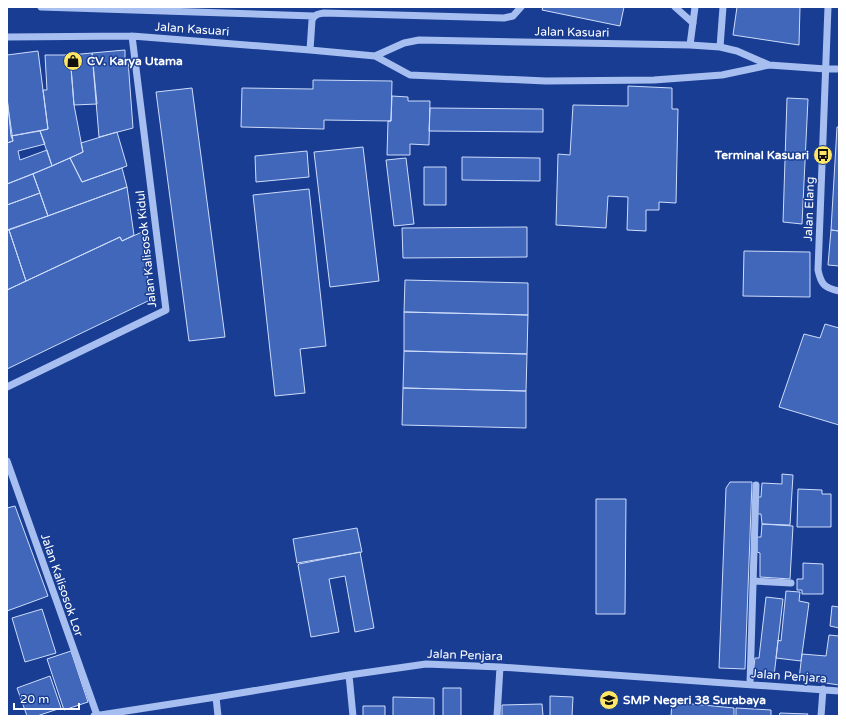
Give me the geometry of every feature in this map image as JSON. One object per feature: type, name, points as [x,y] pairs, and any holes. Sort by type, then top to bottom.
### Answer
[{"type":"street","points":[[41,7],[314,16],[324,13],[504,18],[513,16],[521,7]]},
{"type":"street","points":[[675,7],[693,23]]},
{"type":"street","points":[[690,45],[695,7]]},
{"type":"street","points":[[720,48],[723,7]]},
{"type":"street","points":[[826,69],[828,7]]},
{"type":"street","points":[[310,50],[312,20],[314,16]]},
{"type":"street","name":"Jalan Kasuari","points":[[7,37],[132,36],[375,56],[410,75],[546,80],[654,80],[722,75],[769,65],[839,69]]},
{"type":"street","name":"Jalan Kalisosok Kidul","points":[[7,387],[166,310],[132,36]]},
{"type":"street","name":"Jalan Kasuari","points":[[375,56],[404,43],[419,40],[690,45],[737,51],[769,65]]},
{"type":"street","name":"Jalan Elang","points":[[826,69],[818,270],[824,286],[832,290],[839,291]]},
{"type":"street","name":"Jalan Kalisosok Lor","points":[[7,461],[95,716]]},
{"type":"street","points":[[750,684],[756,485]]},
{"type":"street","points":[[753,581],[791,583]]},
{"type":"street","name":"Jalan Penjara","points":[[95,716],[349,674],[426,664],[500,667],[839,691]]},
{"type":"street","points":[[497,716],[500,667]]},
{"type":"street","points":[[349,674],[353,716]]},
{"type":"street","points":[[821,716],[823,689]]},
{"type":"street","points":[[216,697],[218,716]]},
{"type":"building","points":[[543,7],[624,7],[620,26],[542,10]]},
{"type":"building","points":[[737,7],[800,7],[799,45],[733,35]]},
{"type":"building","points":[[125,50],[125,60],[128,60],[133,128],[99,137],[92,53]]},
{"type":"building","points":[[38,51],[48,129],[11,136],[7,96],[7,55]]},
{"type":"building","points":[[92,53],[97,104],[74,105],[70,55]]},
{"type":"building","points":[[45,55],[70,55],[74,105],[83,152],[52,166],[40,131],[48,129],[43,90],[47,90]]},
{"type":"building","points":[[313,80],[392,81],[391,121],[324,120],[324,129],[241,127],[242,88],[313,89]]},
{"type":"building","points":[[628,86],[672,88],[672,109],[678,109],[676,203],[659,202],[659,210],[646,210],[646,231],[627,230],[628,197],[608,196],[606,228],[556,225],[558,154],[570,155],[573,105],[628,106]]},
{"type":"building","points":[[192,88],[225,337],[189,341],[156,92]]},
{"type":"building","points":[[392,96],[408,97],[408,101],[430,101],[429,145],[410,144],[410,155],[387,155],[388,121],[391,121]]},
{"type":"building","points":[[787,98],[808,99],[802,224],[783,222]]},
{"type":"building","points":[[7,100],[13,141],[7,143]]},
{"type":"building","points":[[430,108],[543,109],[543,132],[429,131]]},
{"type":"building","points":[[837,127],[839,127],[839,231],[831,230]]},
{"type":"building","points":[[40,131],[45,144],[18,151],[20,160],[47,150],[52,166],[7,184],[7,143],[13,141],[11,136]]},
{"type":"building","points":[[117,132],[127,166],[82,182],[70,158],[83,152],[81,143]]},
{"type":"building","points":[[363,147],[379,281],[330,287],[314,152]]},
{"type":"building","points":[[307,151],[309,177],[256,182],[255,156]]},
{"type":"building","points":[[462,157],[540,158],[540,181],[462,180]]},
{"type":"building","points":[[70,158],[82,182],[122,168],[127,187],[48,216],[33,174]]},
{"type":"building","points":[[406,158],[414,224],[394,226],[386,160]]},
{"type":"building","points":[[424,167],[446,167],[446,205],[424,205]]},
{"type":"building","points":[[33,174],[40,193],[7,205],[7,184]]},
{"type":"building","points":[[127,187],[134,235],[122,241],[120,237],[26,281],[9,230]]},
{"type":"building","points":[[309,189],[326,346],[300,349],[305,393],[275,396],[253,195]]},
{"type":"building","points":[[40,193],[48,216],[7,230],[7,205]]},
{"type":"building","points":[[527,227],[527,257],[403,258],[402,228]]},
{"type":"building","points":[[7,230],[9,230],[26,281],[7,290]]},
{"type":"building","points":[[831,230],[839,231],[839,266],[828,265]]},
{"type":"building","points":[[142,232],[150,300],[7,369],[7,290],[120,237],[122,241]]},
{"type":"building","points":[[744,251],[810,252],[810,297],[743,296]]},
{"type":"building","points":[[405,280],[528,283],[528,315],[404,312]]},
{"type":"building","points":[[404,312],[528,315],[527,354],[404,351]]},
{"type":"building","points":[[825,324],[839,328],[839,425],[779,407],[804,334],[820,338]]},
{"type":"building","points":[[404,351],[527,354],[526,391],[403,388]]},
{"type":"building","points":[[403,388],[526,391],[526,428],[402,425]]},
{"type":"building","points":[[782,474],[793,475],[790,525],[762,524],[761,514],[757,514],[758,497],[761,497],[762,483],[782,484]]},
{"type":"building","points":[[730,482],[752,482],[745,669],[719,668],[726,488]]},
{"type":"building","points":[[798,489],[822,490],[822,494],[831,494],[831,527],[797,527]]},
{"type":"building","points":[[596,499],[626,499],[625,614],[596,614]]},
{"type":"building","points":[[15,506],[48,596],[7,611],[7,508]]},
{"type":"building","points":[[762,524],[793,526],[790,579],[760,577],[760,553],[757,552],[757,537],[761,537]]},
{"type":"building","points":[[357,528],[362,552],[297,563],[293,539]]},
{"type":"building","points":[[360,552],[374,628],[355,632],[345,576],[329,579],[339,632],[311,637],[298,565]]},
{"type":"building","points":[[803,563],[823,564],[823,594],[802,594],[802,590],[797,590],[797,579],[803,579]]},
{"type":"building","points":[[786,591],[800,592],[799,601],[809,603],[801,661],[776,658],[778,640],[781,641]]},
{"type":"building","points":[[766,597],[783,599],[774,676],[753,674],[755,658],[759,658]]},
{"type":"building","points":[[832,606],[839,607],[839,628],[830,626]]},
{"type":"building","points":[[42,609],[56,653],[25,662],[12,618]]},
{"type":"building","points":[[829,635],[839,636],[839,685],[799,679],[802,654],[826,656]]},
{"type":"building","points":[[71,651],[88,702],[64,710],[47,659]]},
{"type":"building","points":[[50,676],[61,708],[37,716],[27,716],[17,688]]},
{"type":"building","points":[[443,688],[461,688],[461,716],[443,716]]},
{"type":"building","points":[[550,696],[573,697],[572,716],[550,716]]},
{"type":"building","points":[[393,697],[434,698],[434,716],[393,716]]},
{"type":"building","points":[[672,702],[734,708],[734,716],[671,716]]},
{"type":"building","points":[[542,704],[543,716],[502,716],[502,705]]},
{"type":"building","points":[[363,706],[385,706],[385,716],[363,716]]},
{"type":"building","points":[[736,708],[771,710],[771,716],[736,716]]},
{"type":"building","points":[[780,713],[808,714],[807,716],[779,716]]},
{"type":"place","name":"CV. Karya Utama","points":[[73,61]]},
{"type":"place","name":"Terminal Kasuari","points":[[823,155]]},
{"type":"place","name":"SMP Negeri 38 Surabaya","points":[[609,700]]}]
